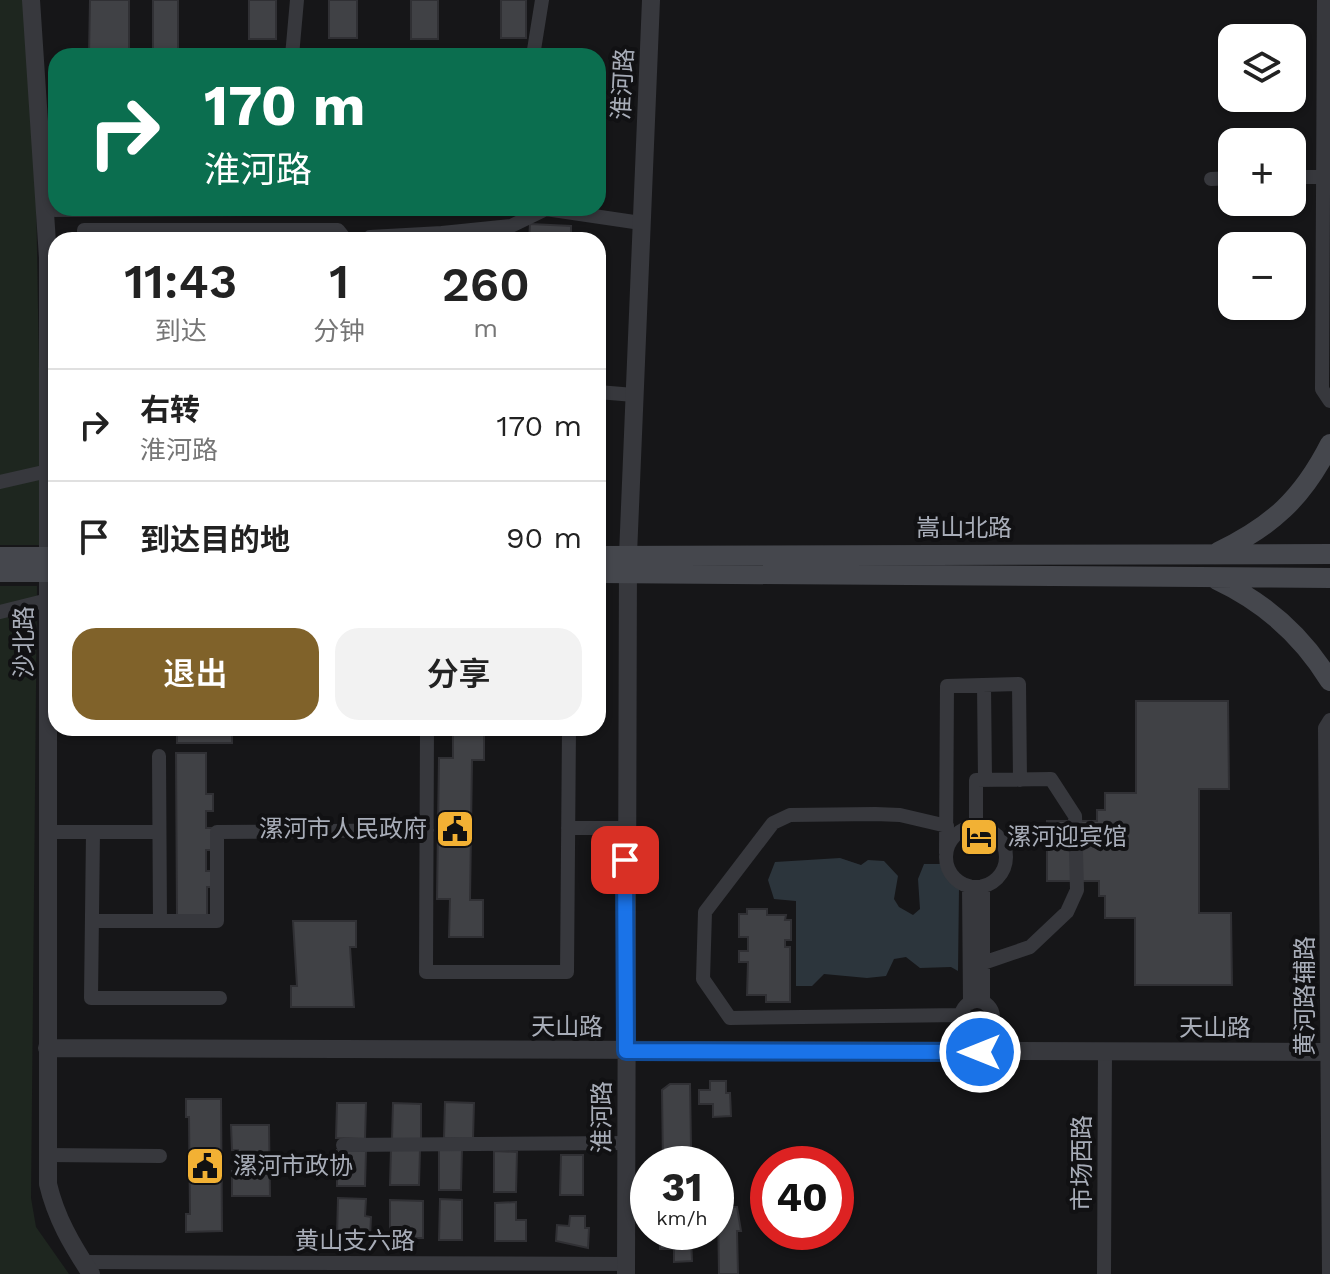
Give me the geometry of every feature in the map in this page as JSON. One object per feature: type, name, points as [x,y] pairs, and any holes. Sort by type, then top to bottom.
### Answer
[{"type":"main road","points":[[1212,555],[1270,524],[1299,494],[1330,444]]},
{"type":"main road","name":"嵩山北路","points":[[606,571],[628,564],[1330,554]]},
{"type":"main road","points":[[0,557],[48,557]]},
{"type":"main road","name":"嵩山北路","points":[[606,558],[628,564],[1330,578]]},
{"type":"main road","points":[[0,572],[48,572]]},
{"type":"main road","points":[[1210,577],[1263,604],[1318,661],[1330,681]]},
{"type":"street","name":"沙北路","points":[[31,0],[48,254]]},
{"type":"street","points":[[294,48],[297,0]]},
{"type":"street","points":[[534,48],[542,0]]},
{"type":"street","name":"淮河路","points":[[626,1269],[628,564],[651,0]]},
{"type":"street","points":[[1324,0],[1322,389],[1330,401]]},
{"type":"street","points":[[1306,177],[1323,177]]},
{"type":"street","points":[[1211,179],[1218,179]]},
{"type":"street","points":[[473,232],[511,226],[532,216]]},
{"type":"street","points":[[594,216],[641,223]]},
{"type":"street","points":[[84,232],[340,232]]},
{"type":"street","points":[[606,393],[634,395]]},
{"type":"street","points":[[0,482],[48,471]]},
{"type":"street","points":[[0,612],[48,599]]},
{"type":"street","points":[[946,853],[960,831],[976,826],[998,835],[1006,849],[1002,873],[976,886],[954,877],[946,853],[947,686],[1019,684],[1020,780]]},
{"type":"street","points":[[984,685],[985,780]]},
{"type":"street","name":"黄河路辅路","points":[[1329,1274],[1325,728],[1330,720]]},
{"type":"street","name":"沙北路","points":[[51,736],[47,832],[47,1155],[53,1205],[87,1268]]},
{"type":"street","points":[[427,736],[426,972],[567,972],[569,736]]},
{"type":"street","points":[[159,756],[160,921]]},
{"type":"street","points":[[976,826],[976,780],[1051,779],[1075,816],[1077,890],[1067,912],[1030,947],[983,963]]},
{"type":"street","points":[[947,826],[900,815],[875,814],[790,815],[773,823],[705,912],[703,979],[730,1018],[990,1007],[992,1023],[980,1032]]},
{"type":"street","points":[[568,828],[625,828]]},
{"type":"street","points":[[92,921],[217,921],[217,832],[427,830]]},
{"type":"street","points":[[47,832],[159,832]]},
{"type":"street","points":[[93,832],[91,998],[220,998]]},
{"type":"street","points":[[972,1007],[976,886]]},
{"type":"street","points":[[976,886],[983,963],[965,1027],[980,1032]]},
{"type":"street","points":[[980,1032],[980,1052]]},
{"type":"street","name":"天山路","points":[[47,1048],[1328,1052]]},
{"type":"street","name":"市场西路","points":[[1104,1274],[1105,1052]]},
{"type":"street","points":[[343,1145],[626,1143]]},
{"type":"street","points":[[47,1155],[160,1156]]},
{"type":"street","name":"黄山支六路","points":[[87,1268],[626,1269]]},
{"type":"shaded area","points":[[0,0],[27,0],[36,192],[42,545],[0,545]]},
{"type":"shaded area","points":[[0,586],[37,586],[31,1198],[36,1227],[69,1274],[0,1274]]},
{"type":"shaded area","points":[[840,858],[861,865],[868,860],[884,861],[898,876],[894,899],[899,907],[913,915],[920,909],[918,879],[924,864],[944,864],[950,879],[959,889],[958,971],[951,967],[920,968],[906,957],[894,959],[886,976],[867,978],[824,974],[812,986],[796,986],[796,901],[774,899],[768,880],[775,862]]},
{"type":"building","points":[[90,0],[129,0],[129,48],[89,48]]},
{"type":"building","points":[[153,0],[178,0],[178,48],[153,48]]},
{"type":"building","points":[[249,0],[276,0],[276,39],[249,39]]},
{"type":"building","points":[[329,0],[357,0],[357,38],[329,38]]},
{"type":"building","points":[[411,0],[438,0],[438,39],[411,39]]},
{"type":"building","points":[[501,0],[526,0],[526,38],[501,38]]},
{"type":"building","points":[[530,224],[571,226],[571,232],[530,232]]},
{"type":"building","points":[[1136,701],[1228,701],[1229,789],[1199,789],[1199,913],[1231,913],[1232,985],[1135,985],[1135,918],[1105,918],[1105,896],[1099,896],[1099,881],[1047,881],[1047,821],[1097,821],[1097,810],[1105,810],[1105,793],[1136,793]]},
{"type":"building","points":[[177,736],[232,736],[232,743],[177,743]]},
{"type":"building","name":"漯河市人民政府","points":[[453,736],[484,736],[484,760],[472,760],[470,900],[483,900],[483,937],[449,937],[450,899],[437,899],[439,758],[453,758]]},
{"type":"building","points":[[176,753],[206,753],[206,794],[213,794],[213,811],[206,811],[206,828],[212,828],[213,850],[206,850],[206,871],[212,871],[212,887],[207,887],[207,916],[177,916]]},
{"type":"building","points":[[747,909],[767,909],[767,915],[786,915],[785,920],[791,920],[791,940],[785,940],[785,947],[790,947],[790,1002],[766,1002],[766,995],[747,995],[748,962],[739,962],[739,951],[748,951],[748,937],[739,937],[739,914],[747,914]]},
{"type":"building","points":[[293,921],[356,921],[356,947],[350,947],[354,1007],[291,1007],[291,986],[297,986]]},
{"type":"building","points":[[710,1081],[726,1081],[731,1116],[713,1117],[713,1104],[699,1104],[699,1090],[710,1090]]},
{"type":"building","points":[[670,1084],[690,1084],[691,1146],[663,1146],[662,1090]]},
{"type":"building","name":"漯河市政协","points":[[186,1099],[221,1099],[222,1231],[186,1232],[186,1214],[190,1214]]},
{"type":"building","points":[[445,1102],[474,1103],[473,1139],[444,1138]]},
{"type":"building","points":[[337,1103],[366,1103],[365,1139],[336,1138]]},
{"type":"building","points":[[393,1103],[421,1104],[421,1140],[392,1139]]},
{"type":"building","points":[[231,1125],[269,1125],[270,1196],[232,1196],[232,1171],[238,1171],[238,1150],[232,1150]]},
{"type":"building","points":[[391,1149],[420,1150],[419,1185],[390,1185]]},
{"type":"building","points":[[439,1149],[462,1149],[461,1190],[439,1190]]},
{"type":"building","points":[[337,1150],[366,1151],[365,1186],[337,1186]]},
{"type":"building","points":[[494,1151],[517,1152],[516,1192],[494,1192]]},
{"type":"building","points":[[561,1155],[583,1155],[583,1195],[560,1195]]},
{"type":"building","points":[[338,1198],[366,1199],[365,1216],[371,1217],[370,1237],[337,1237]]},
{"type":"building","points":[[440,1199],[462,1200],[462,1240],[439,1240]]},
{"type":"building","points":[[390,1200],[423,1201],[423,1238],[390,1238]]},
{"type":"building","points":[[516,1202],[516,1220],[526,1220],[526,1241],[495,1241],[495,1203]]},
{"type":"building","points":[[734,1207],[737,1207],[741,1231],[737,1231],[738,1274],[719,1274],[719,1250],[734,1250]]},
{"type":"building","points":[[570,1216],[585,1216],[585,1228],[589,1228],[588,1248],[556,1241],[557,1225],[569,1226]]},
{"type":"building","points":[[674,1250],[692,1250],[692,1261],[674,1262]]},
{"type":"place","name":"漯河市人民政府","points":[[455,829]]},
{"type":"place","name":"漯河迎宾馆","points":[[979,837]]},
{"type":"place","name":"漯河市政协","points":[[205,1166]]},
{"type":"route","points":[[625,860],[626,1051],[980,1052]]}]
